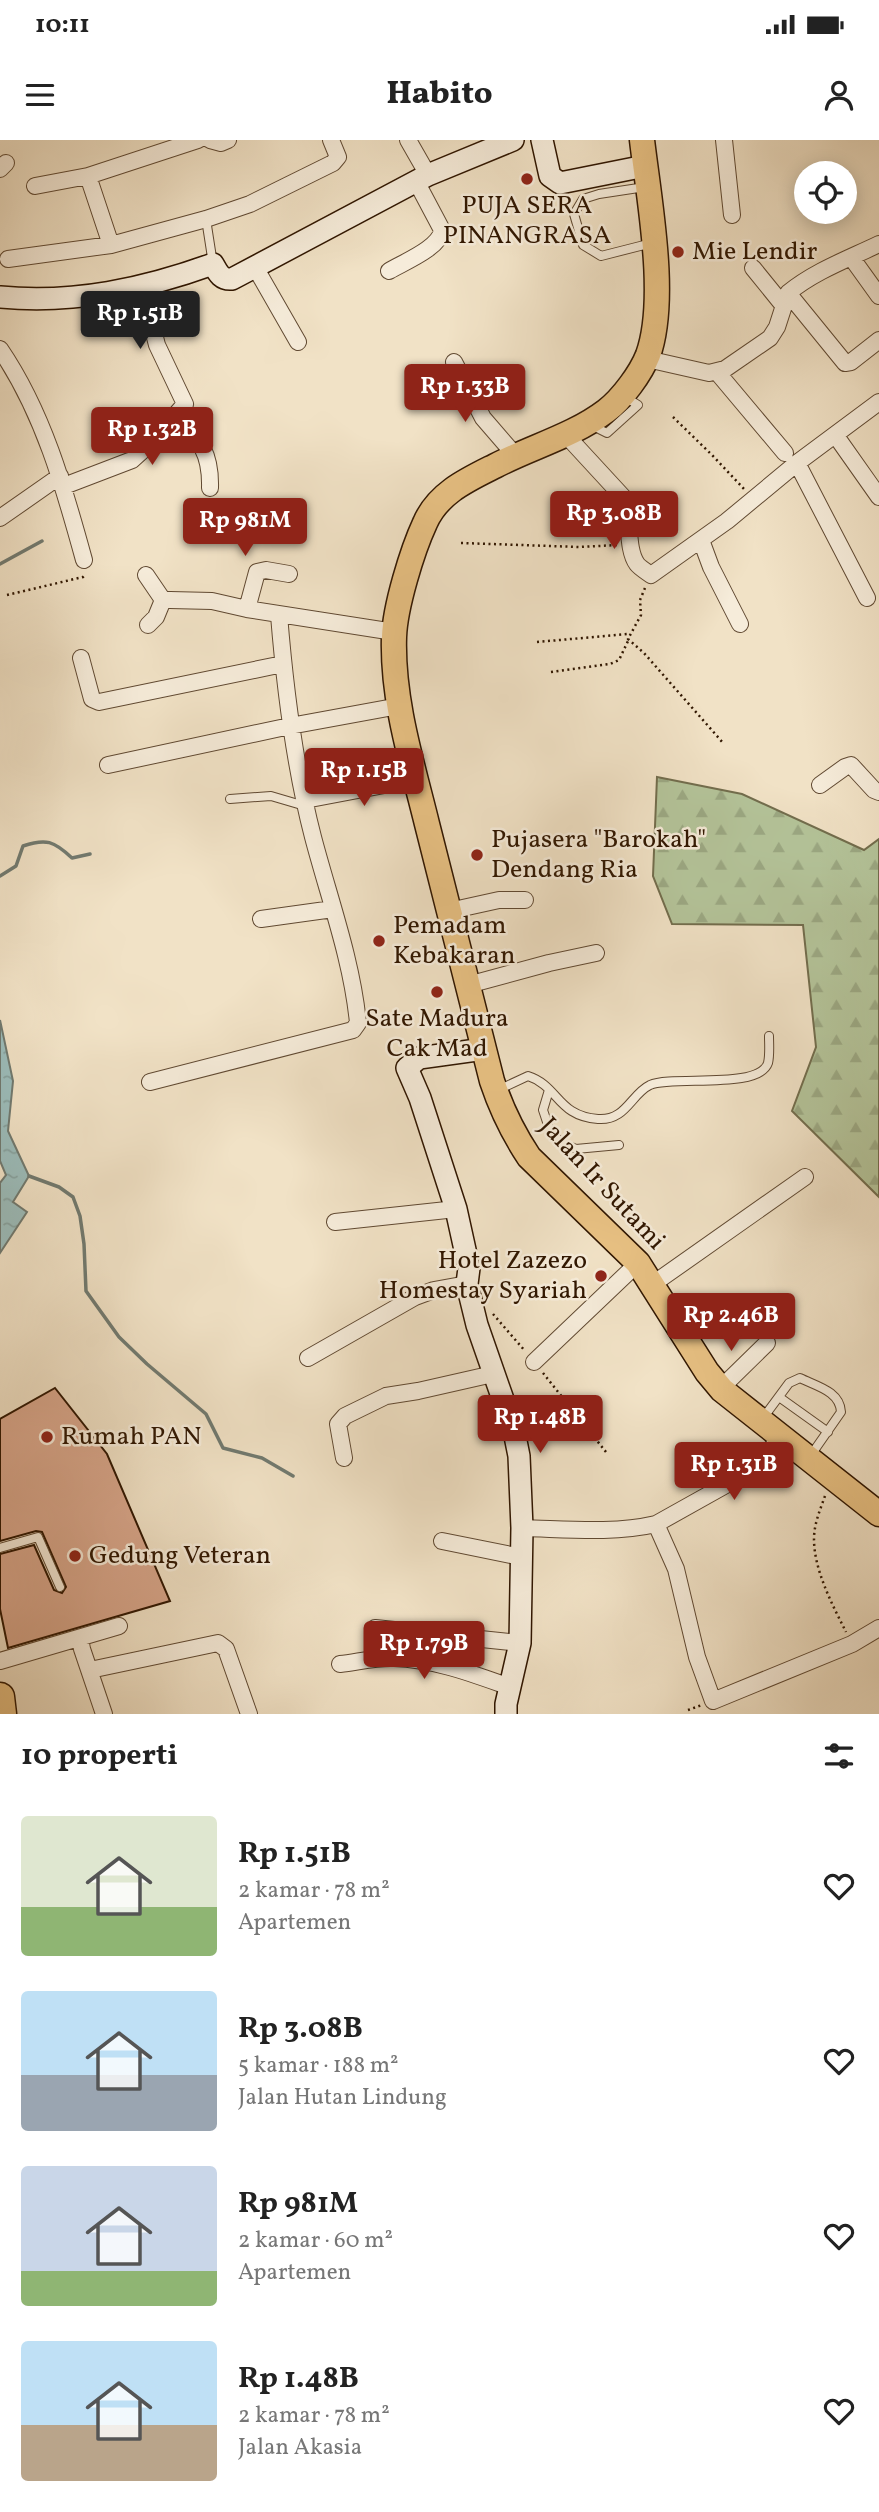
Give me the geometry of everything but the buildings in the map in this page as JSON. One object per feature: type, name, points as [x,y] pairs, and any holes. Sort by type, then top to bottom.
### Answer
[{"type":"highway","points":[[0,1697],[2,1714]]},
{"type":"main road","name":"Jalan Ir Sutami","points":[[642,140],[654,243],[656,320],[647,359],[623,395],[605,412],[461,484],[434,507],[409,567],[394,632],[399,706],[495,1092],[505,1116],[529,1157],[638,1263],[703,1366],[721,1388],[832,1476],[876,1505]]},
{"type":"street","points":[[35,186],[88,176],[198,140]]},
{"type":"street","points":[[210,140],[221,143],[228,140]]},
{"type":"street","points":[[8,259],[111,245],[250,204],[333,163],[338,157],[331,140]]},
{"type":"street","points":[[389,271],[441,237],[442,230],[408,140]]},
{"type":"street","points":[[0,297],[41,299],[95,296],[142,287],[213,264],[220,276],[232,279],[422,178],[513,140]]},
{"type":"street","points":[[542,140],[551,176],[560,183],[646,176]]},
{"type":"street","points":[[724,140],[732,215]]},
{"type":"street","points":[[88,176],[111,245]]},
{"type":"street","points":[[647,359],[709,373],[717,372],[770,338],[777,327],[786,299],[808,278],[879,244]]},
{"type":"street","points":[[851,257],[879,296]]},
{"type":"street","points":[[255,267],[298,342]]},
{"type":"street","points":[[753,268],[786,299],[845,363],[879,340]]},
{"type":"street","points":[[0,518],[62,481],[132,460],[153,441],[185,404],[158,345],[142,287]]},
{"type":"street","points":[[0,349],[23,384],[62,481],[84,561]]},
{"type":"street","points":[[454,362],[483,418],[515,456]]},
{"type":"street","points":[[717,372],[791,458],[867,598]]},
{"type":"street","points":[[565,434],[624,498],[629,511],[631,543],[637,564],[650,575],[753,500],[791,458],[836,436],[879,402]]},
{"type":"street","points":[[176,416],[196,438],[209,459],[210,488]]},
{"type":"street","points":[[836,436],[879,496]]},
{"type":"street","points":[[701,540],[711,567],[740,624]]},
{"type":"street","points":[[247,609],[257,572],[261,569],[289,574]]},
{"type":"street","points":[[146,575],[163,600]]},
{"type":"street","points":[[163,600],[212,601],[279,615],[394,632]]},
{"type":"street","points":[[148,625],[156,617],[163,600]]},
{"type":"street","points":[[150,1082],[357,1028],[355,992],[306,803],[290,726],[279,615]]},
{"type":"street","points":[[81,658],[92,699],[99,702],[283,664]]},
{"type":"street","points":[[108,765],[399,706]]},
{"type":"street","points":[[820,785],[851,765],[879,792]]},
{"type":"street","points":[[306,803],[416,779]]},
{"type":"street","points":[[449,911],[499,900],[525,900]]},
{"type":"street","points":[[261,919],[333,909]]},
{"type":"street","points":[[468,985],[596,953]]},
{"type":"street","points":[[484,1049],[419,1058],[407,1068],[420,1098],[456,1209],[469,1268],[467,1284],[477,1325],[514,1431],[519,1456],[522,1528],[520,1643],[506,1714]]},
{"type":"street","points":[[653,1284],[805,1177]]},
{"type":"street","points":[[335,1222],[456,1209]]},
{"type":"street","points":[[534,1362],[638,1263]]},
{"type":"street","points":[[308,1358],[415,1297],[434,1290],[467,1284]]},
{"type":"street","points":[[721,1388],[767,1343]]},
{"type":"street","points":[[344,1458],[338,1424],[345,1416],[391,1394],[418,1391],[492,1374]]},
{"type":"street","points":[[522,1528],[600,1530],[656,1524],[724,1486],[784,1438]]},
{"type":"street","points":[[656,1524],[676,1569],[700,1668],[713,1701],[852,1644],[879,1628]]},
{"type":"street","points":[[442,1541],[522,1557]]},
{"type":"street","points":[[0,1661],[118,1626]]},
{"type":"street","points":[[375,1628],[520,1643]]},
{"type":"street","points":[[80,1638],[104,1714]]},
{"type":"street","points":[[90,1671],[218,1643],[226,1649],[249,1714]]},
{"type":"street","points":[[340,1664],[402,1659],[459,1669],[510,1687]]},
{"type":"lane","points":[[646,176],[583,199],[574,214],[583,245],[601,256],[654,243]]},
{"type":"lane","points":[[206,219],[213,264]]},
{"type":"lane","points":[[230,799],[260,795],[306,803]]},
{"type":"lane","points":[[495,1092],[528,1076],[539,1080],[566,1109],[601,1120],[625,1110],[651,1085],[744,1078],[761,1072],[768,1063],[769,1036]]},
{"type":"lane","points":[[550,1090],[544,1104],[545,1119],[561,1142],[576,1149],[619,1145]]},
{"type":"lane","points":[[761,1420],[789,1383],[800,1378],[835,1395],[841,1403],[841,1412],[810,1457]]},
{"type":"lane","points":[[779,1398],[828,1432]]},
{"type":"lane","points":[[0,1548],[38,1537],[60,1587]]},
{"type":"path","points":[[673,417],[753,500]]},
{"type":"path","points":[[461,543],[579,547],[631,543]]},
{"type":"path","points":[[7,595],[83,577],[86,571],[84,561]]},
{"type":"path","points":[[551,672],[616,662],[623,654],[641,615],[640,600],[650,575]]},
{"type":"path","points":[[537,642],[630,634]]},
{"type":"path","points":[[628,639],[644,653],[724,744]]},
{"type":"path","points":[[832,1476],[816,1522],[814,1540],[820,1573],[852,1644]]},
{"type":"green space","points":[[657,777],[742,794],[864,850],[879,839],[879,1197],[792,1111],[816,1047],[803,925],[672,924],[653,876]]},
{"type":"water","points":[[0,1020],[13,1081],[8,1131],[29,1176],[13,1202],[27,1212],[0,1253],[0,1183],[6,1175],[0,1161]]},
{"type":"waterway","points":[[0,564],[42,541]]},
{"type":"waterway","points":[[0,876],[16,866],[23,846],[31,844],[44,842],[55,845],[72,858],[90,854]]},
{"type":"waterway","points":[[29,1176],[59,1187],[73,1197],[80,1216],[84,1244],[86,1291],[119,1337],[206,1414],[223,1448],[262,1458],[293,1476]]},
{"type":"place","name":"PUJA SERA PINANGRASA","points":[[527,179]]},
{"type":"place","name":"Mie Lendir","points":[[678,252]]},
{"type":"place","name":"Pujasera \"Barokah\" Dendang Ria","points":[[477,855]]},
{"type":"place","name":"Pemadam Kebakaran","points":[[379,941]]},
{"type":"place","name":"Sate Madura Cak Mad","points":[[437,992]]},
{"type":"place","name":"Hotel Zazezo Homestay Syariah","points":[[601,1276]]},
{"type":"place","name":"Rumah PAN","points":[[47,1437]]},
{"type":"place","name":"Gedung Veteran","points":[[75,1556]]}]
